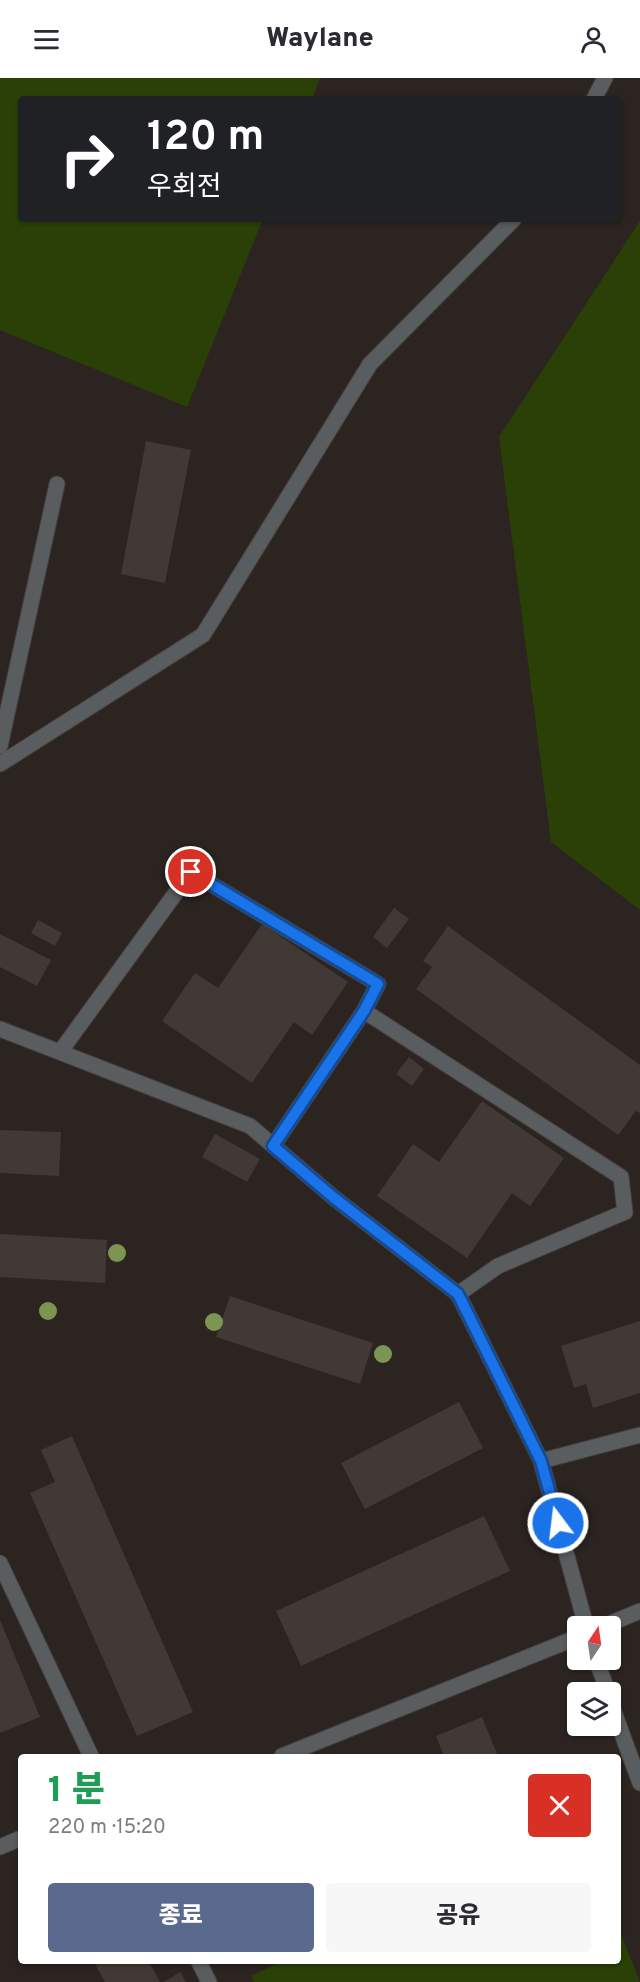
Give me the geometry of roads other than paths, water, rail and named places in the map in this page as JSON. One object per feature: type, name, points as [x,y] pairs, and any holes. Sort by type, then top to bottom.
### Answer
[{"type":"lane","points":[[596,96],[605,78]]},
{"type":"lane","points":[[0,764],[202,635],[370,364],[511,222]]},
{"type":"lane","points":[[0,746],[57,484]]},
{"type":"lane","points":[[60,1052],[191,872],[378,984],[364,1011],[273,1146]]},
{"type":"lane","points":[[364,1011],[621,1177],[625,1212],[498,1266],[458,1294]]},
{"type":"lane","points":[[0,1029],[250,1126],[333,1197],[458,1294],[541,1461],[583,1616]]},
{"type":"lane","points":[[541,1461],[640,1435]]},
{"type":"lane","points":[[0,1563],[90,1754]]},
{"type":"lane","points":[[621,1619],[640,1611]]},
{"type":"lane","points":[[287,1754],[567,1641]]},
{"type":"lane","points":[[621,1731],[640,1783]]},
{"type":"lane","points":[[0,1847],[18,1839]]},
{"type":"lane","points":[[200,1964],[209,1982]]}]
